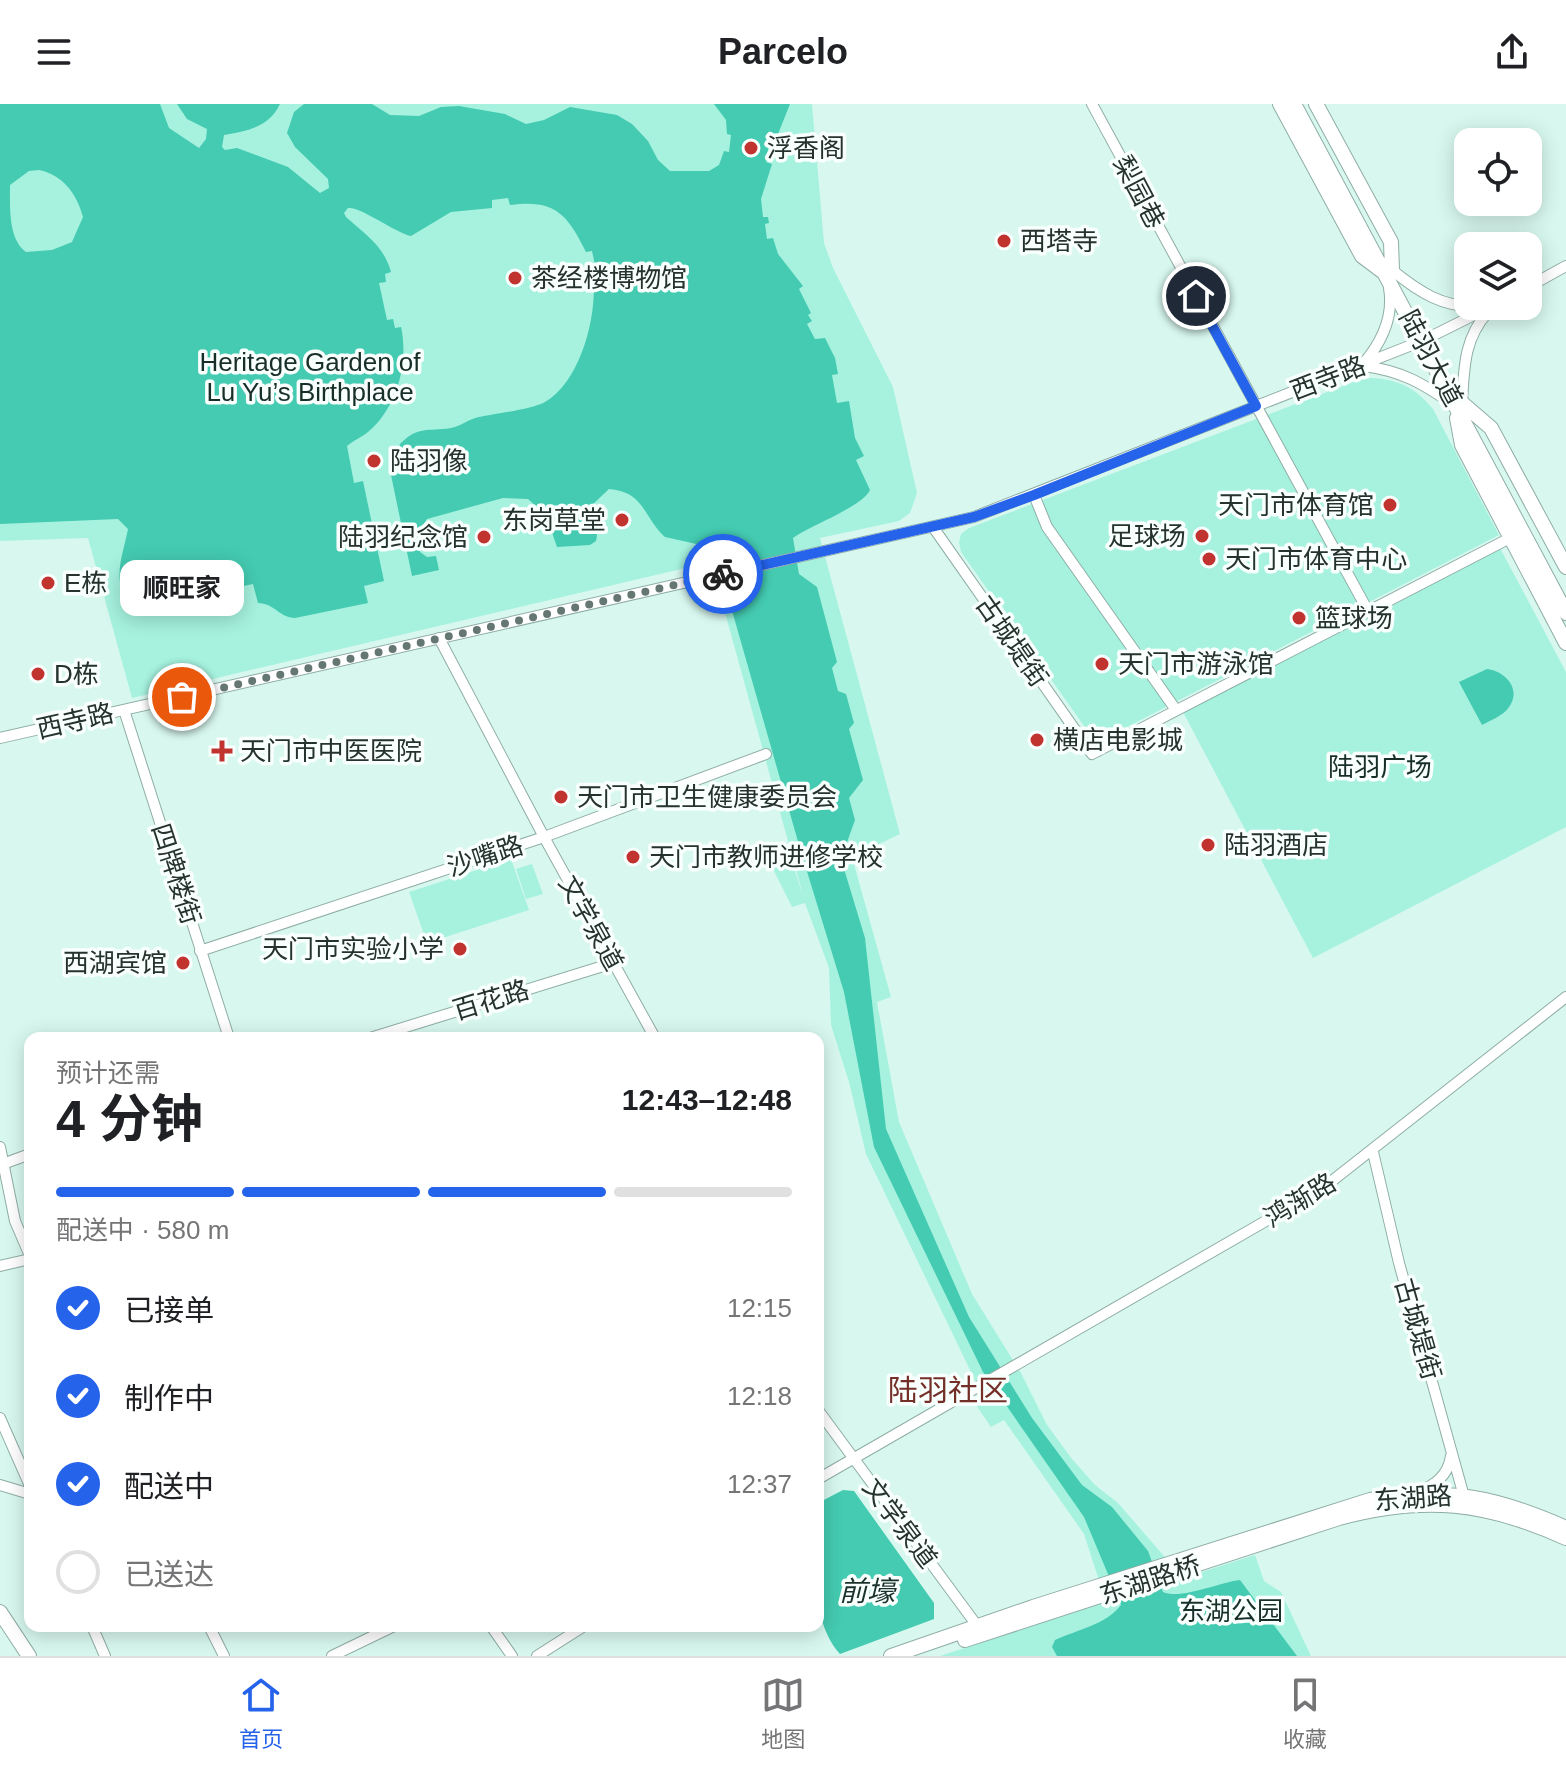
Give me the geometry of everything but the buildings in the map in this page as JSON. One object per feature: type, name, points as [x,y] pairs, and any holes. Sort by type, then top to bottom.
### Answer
[{"type":"main road","points":[[1280,104],[1362,256],[1389,272],[1391,242],[1316,104]]},
{"type":"main road","name":"陆羽大道","points":[[1294,104],[1389,272]]},
{"type":"main road","name":"陆羽大道","points":[[1303,104],[1424,340],[1566,597]]},
{"type":"main road","points":[[1459,404],[1462,445],[1566,643]]},
{"type":"main road","points":[[1459,404],[1491,428],[1566,568]]},
{"type":"main road","name":"陆羽大道","points":[[1459,404],[1566,613]]},
{"type":"main road","points":[[1536,540],[1566,568]]},
{"type":"main road","name":"东湖路","points":[[1262,1538],[1354,1504],[1409,1495],[1465,1500],[1526,1511],[1566,1528]]},
{"type":"main road","name":"东湖路","points":[[1262,1538],[1370,1511],[1465,1500],[1566,1538]]},
{"type":"main road","name":"东湖路桥","points":[[980,1630],[1262,1538]]},
{"type":"main road","points":[[0,1612],[29,1656]]},
{"type":"main road","points":[[0,1627],[19,1656]]},
{"type":"main road","points":[[891,1656],[980,1630]]},
{"type":"main road","points":[[915,1656],[980,1630]]},
{"type":"street","name":"梨园巷","points":[[1092,104],[1368,611]]},
{"type":"street","points":[[1542,279],[1566,266]]},
{"type":"street","points":[[1389,272],[1437,301],[1454,305]]},
{"type":"street","points":[[1362,365],[1375,350],[1388,321],[1389,272]]},
{"type":"street","name":"西寺路","points":[[0,738],[974,517],[1362,365],[1465,320]]},
{"type":"street","points":[[1362,365],[1412,377],[1459,404],[1471,336],[1481,320]]},
{"type":"street","points":[[1034,495],[1047,527],[1176,710],[1510,538]]},
{"type":"street","name":"古城堤街","points":[[933,527],[1092,754],[1176,710]]},
{"type":"street","name":"文学泉道","points":[[439,638],[652,1032]]},
{"type":"street","name":"四牌楼街","points":[[124,710],[227,1032]]},
{"type":"street","name":"沙嘴路","points":[[200,951],[544,837],[766,754]]},
{"type":"street","name":"百花路","points":[[389,1032],[613,963]]},
{"type":"street","name":"鸿渐路","points":[[852,1459],[1323,1188],[1373,1152],[1566,997]]},
{"type":"street","points":[[0,1147],[15,1221],[24,1243]]},
{"type":"street","name":"古城堤街","points":[[1373,1152],[1399,1263],[1465,1500]]},
{"type":"street","points":[[2,1164],[24,1156]]},
{"type":"street","points":[[0,1266],[24,1259]]},
{"type":"street","points":[[0,1418],[24,1472]]},
{"type":"street","name":"文学泉道","points":[[824,1419],[980,1630]]},
{"type":"street","points":[[1409,1495],[1430,1486],[1446,1473],[1450,1446]]},
{"type":"street","points":[[824,1475],[852,1459]]},
{"type":"street","points":[[0,1485],[24,1492]]},
{"type":"street","points":[[95,1632],[105,1656]]},
{"type":"street","points":[[212,1632],[224,1656]]},
{"type":"street","points":[[332,1656],[382,1632]]},
{"type":"street","points":[[495,1632],[512,1656]]},
{"type":"street","points":[[537,1656],[575,1632]]},
{"type":"green space","name":"Heritage Garden of Lu Yu’s Birthplace","points":[[0,104],[812,104],[824,243],[833,268],[893,387],[917,493],[910,513],[899,521],[820,538],[900,834],[852,857],[891,997],[877,1002],[899,1122],[972,1294],[1021,1373],[1047,1425],[1072,1459],[1095,1485],[1118,1503],[1183,1578],[1255,1555],[1264,1581],[1281,1592],[1311,1656],[940,1656],[1106,1602],[1084,1534],[1004,1420],[991,1427],[974,1402],[983,1397],[866,1154],[849,1082],[831,1025],[829,968],[805,903],[792,907],[765,853],[787,846],[804,899],[711,562],[132,698],[88,538],[0,541]]},
{"type":"green space","name":"天门市体育中心","points":[[1371,378],[1406,386],[1433,409],[1499,535],[1096,743],[961,552],[961,534],[969,528]]},
{"type":"green space","name":"陆羽广场","points":[[1500,548],[1566,672],[1566,827],[1313,958],[1183,712]]},
{"type":"green space","points":[[511,859],[529,910],[427,943],[409,892]]},
{"type":"green space","points":[[532,864],[543,894],[526,899],[516,869]]},
{"type":"water","name":"Heritage Garden of Lu Yu’s Birthplace","points":[[0,104],[160,104],[169,128],[199,148],[206,139],[207,129],[187,119],[177,104],[280,104],[264,123],[224,135],[222,147],[225,150],[237,148],[288,167],[320,193],[329,188],[328,179],[295,147],[287,133],[294,112],[304,104],[372,104],[390,115],[419,116],[441,107],[459,106],[505,114],[526,124],[544,120],[570,107],[617,115],[632,124],[648,141],[658,160],[670,171],[709,171],[719,165],[724,151],[729,152],[731,135],[727,134],[726,120],[714,104],[790,104],[776,139],[770,139],[766,162],[772,164],[761,199],[763,217],[768,217],[769,223],[765,224],[767,239],[773,238],[778,254],[803,286],[799,289],[811,313],[808,315],[812,321],[807,324],[815,339],[825,338],[835,358],[838,374],[832,375],[837,403],[849,401],[855,438],[864,456],[856,460],[870,490],[857,503],[793,538],[799,574],[817,587],[837,662],[832,668],[838,691],[846,694],[854,723],[849,729],[863,780],[849,798],[855,820],[841,859],[865,938],[886,1129],[969,1317],[1032,1418],[1082,1485],[1112,1507],[1148,1551],[1163,1592],[1180,1594],[1240,1580],[1297,1656],[1057,1656],[1052,1647],[1055,1640],[1107,1618],[1121,1605],[1084,1517],[983,1372],[874,1147],[844,992],[727,593],[749,588],[746,567],[740,554],[736,550],[728,551],[665,537],[637,500],[621,491],[609,489],[591,506],[597,536],[590,545],[557,547],[546,515],[528,499],[503,498],[427,519],[423,526],[430,540],[420,545],[420,552],[427,557],[436,556],[439,570],[412,576],[391,475],[400,473],[397,459],[400,444],[424,430],[451,428],[475,418],[539,405],[558,392],[577,363],[590,327],[593,275],[597,274],[592,251],[586,252],[565,218],[538,204],[510,205],[508,198],[492,200],[492,208],[451,212],[411,236],[353,208],[348,208],[344,213],[373,241],[388,263],[391,272],[385,274],[386,282],[379,283],[387,320],[393,319],[395,328],[401,327],[403,341],[402,370],[387,411],[368,432],[347,446],[354,483],[363,481],[384,581],[364,586],[368,603],[295,618],[258,603],[253,584],[141,608],[130,601],[120,583],[128,529],[118,519],[0,524]],"holes":[[[29,171],[48,173],[68,187],[83,217],[72,242],[52,250],[26,252],[13,231],[10,185]]]},
{"type":"water","points":[[1487,669],[1505,677],[1514,694],[1506,710],[1482,725],[1459,682]]},
{"type":"water","name":"前壕","points":[[843,1490],[854,1491],[934,1603],[934,1619],[840,1654],[824,1626],[824,1500]]},
{"type":"way so far","points":[[182,697],[723,574]]},
{"type":"place","name":"浮香阁","points":[[751,148]]},
{"type":"place","name":"西塔寺","points":[[1004,241]]},
{"type":"place","name":"茶经楼博物馆","points":[[515,278]]},
{"type":"place","name":"陆羽像","points":[[374,461]]},
{"type":"place","name":"天门市体育馆","points":[[1390,505]]},
{"type":"place","name":"东岗草堂","points":[[622,520]]},
{"type":"place","name":"足球场","points":[[1202,536]]},
{"type":"place","name":"陆羽纪念馆","points":[[484,537]]},
{"type":"place","name":"天门市体育中心","points":[[1209,559]]},
{"type":"place","name":"E栋","points":[[48,583]]},
{"type":"place","name":"篮球场","points":[[1299,618]]},
{"type":"place","name":"天门市游泳馆","points":[[1102,664]]},
{"type":"place","name":"D栋","points":[[38,674]]},
{"type":"place","name":"顺旺家","points":[[182,697]]},
{"type":"place","name":"横店电影城","points":[[1037,740]]},
{"type":"place","name":"天门市中医医院","points":[[222,751]]},
{"type":"place","name":"天门市卫生健康委员会","points":[[561,797]]},
{"type":"place","name":"陆羽酒店","points":[[1208,845]]},
{"type":"place","name":"天门市教师进修学校","points":[[633,857]]},
{"type":"place","name":"天门市实验小学","points":[[460,949]]},
{"type":"place","name":"西湖宾馆","points":[[183,963]]},
{"type":"district","name":"陆羽社区","points":[[948,1390]]},
{"type":"route","points":[[723,574],[974,517],[1256,406],[1196,296]]},
{"type":"park label","name":"东湖公园","points":[[1231,1611]]}]
